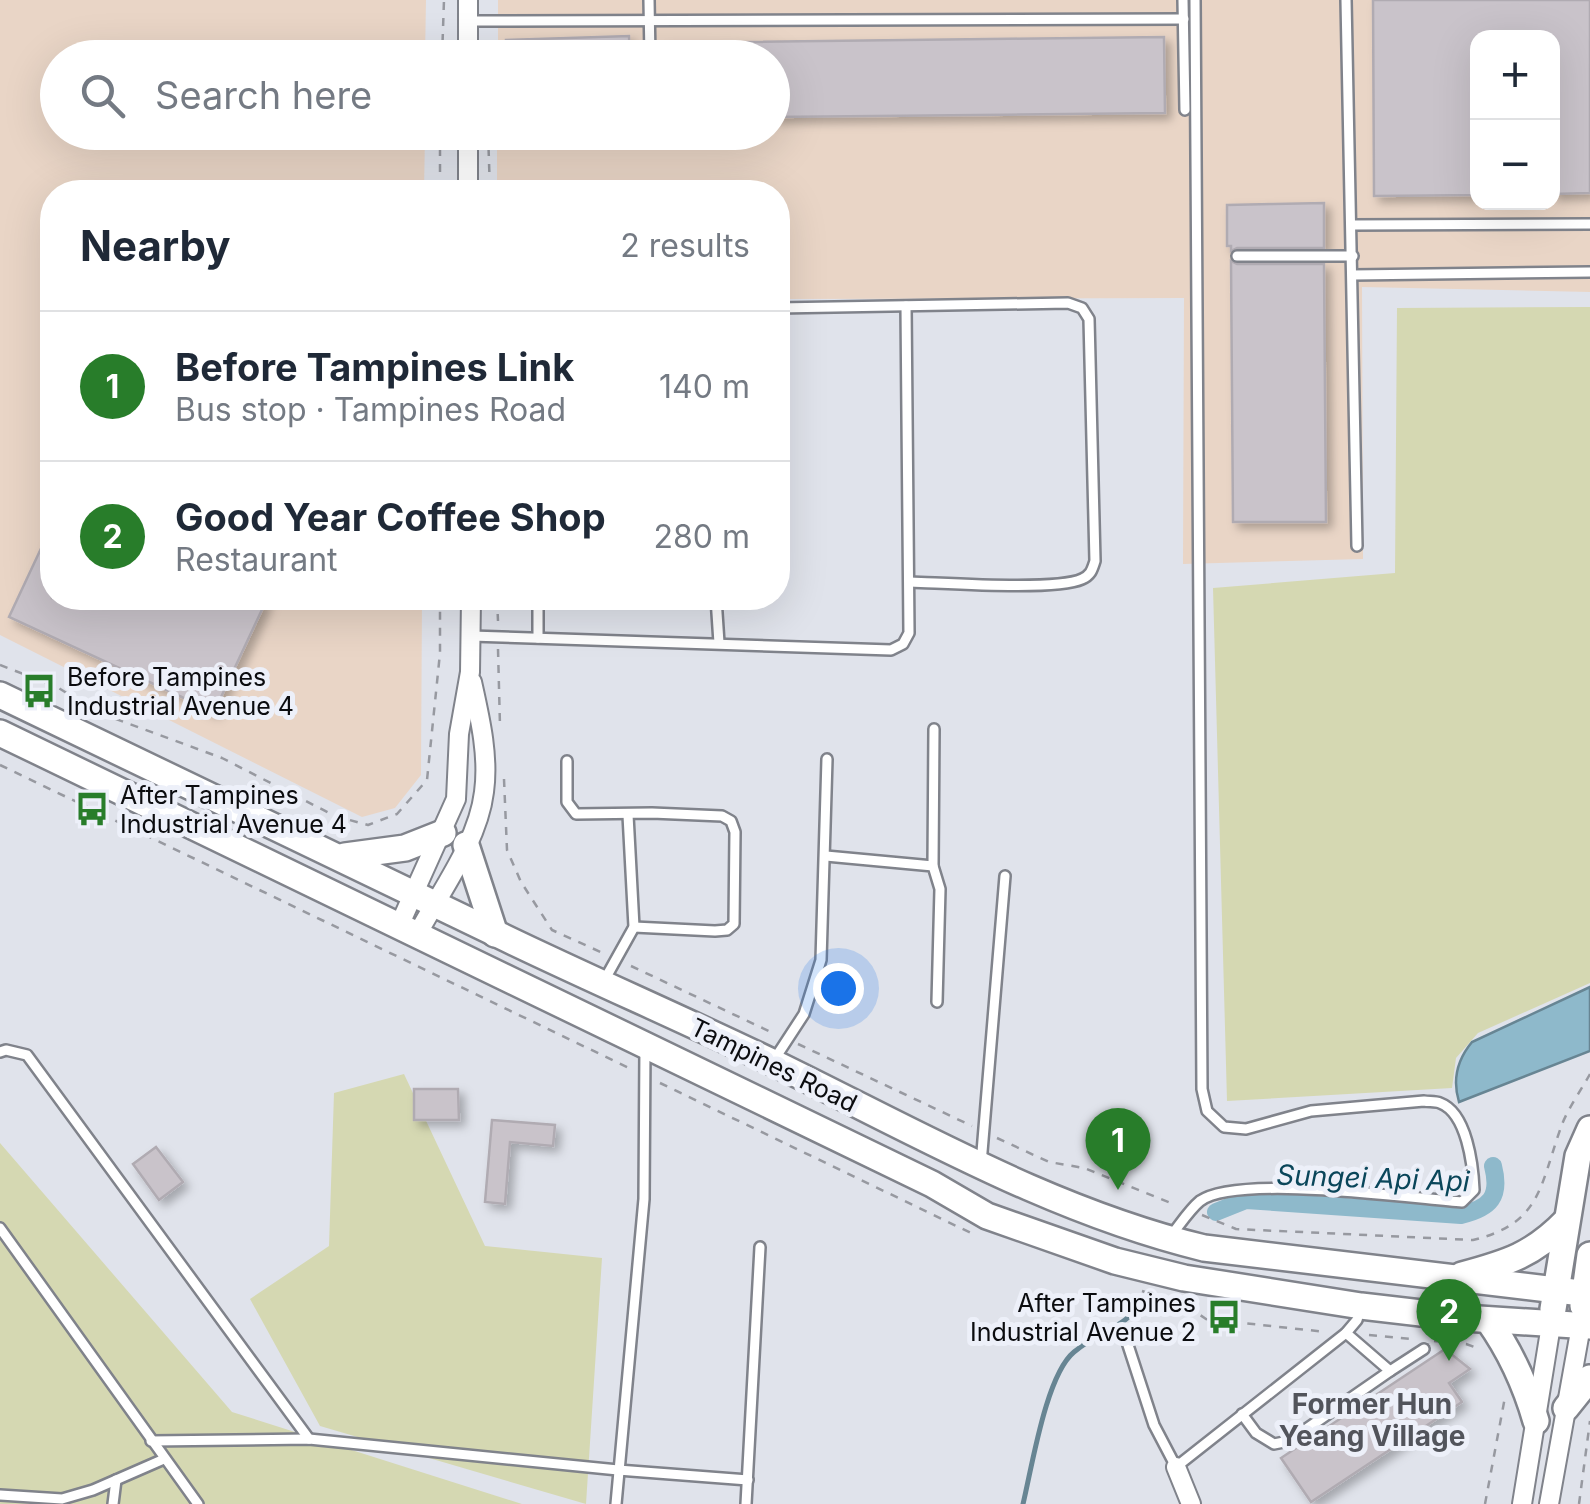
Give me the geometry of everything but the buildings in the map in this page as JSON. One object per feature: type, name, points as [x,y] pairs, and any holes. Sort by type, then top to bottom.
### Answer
[{"type":"main road","name":"Tampines Road","points":[[0,695],[495,934],[773,1062],[980,1167],[1059,1200],[1204,1248],[1587,1294]]},
{"type":"main road","name":"Tampines Road","points":[[0,733],[932,1184],[987,1216],[1146,1269],[1361,1306],[1585,1326]]},
{"type":"main road","points":[[340,856],[382,854],[428,842],[442,834]]},
{"type":"main road","points":[[466,845],[495,934]]},
{"type":"main road","points":[[1551,1325],[1578,1156],[1590,1129]]},
{"type":"main road","points":[[1450,1278],[1501,1265],[1543,1244],[1566,1220]]},
{"type":"main road","points":[[1585,1326],[1590,1255]]},
{"type":"main road","points":[[1488,1320],[1524,1381],[1536,1421]]},
{"type":"main road","points":[[1566,1408],[1590,1378]]},
{"type":"street","points":[[468,0],[468,40]]},
{"type":"street","points":[[468,150],[468,180]]},
{"type":"street","points":[[425,898],[456,799],[459,734],[470,672],[470,610]]},
{"type":"street","points":[[408,930],[425,898],[466,845],[484,792],[484,734],[470,672]]},
{"type":"street","points":[[1522,1504],[1551,1325]]},
{"type":"street","points":[[1548,1504],[1585,1326]]},
{"type":"street","points":[[1176,1467],[1191,1504]]},
{"type":"lane","points":[[649,0],[650,40]]},
{"type":"lane","points":[[1183,0],[1185,110]]},
{"type":"lane","points":[[1168,1239],[1200,1202],[1221,1192],[1256,1186],[1462,1202],[1474,1190],[1458,1118],[1442,1103],[1424,1101],[1311,1111],[1246,1129],[1224,1127],[1206,1111],[1201,1050],[1195,0]]},
{"type":"lane","points":[[1346,0],[1358,546]]},
{"type":"lane","points":[[468,21],[1184,19]]},
{"type":"lane","points":[[1353,225],[1590,224]]},
{"type":"lane","points":[[1238,256],[1353,256]]},
{"type":"lane","points":[[1353,274],[1590,272]]},
{"type":"lane","points":[[790,308],[1068,303],[1082,308],[1089,319],[1096,561],[1090,575],[1078,581],[910,582]]},
{"type":"lane","points":[[471,636],[891,650],[904,644],[908,634],[910,582],[906,306]]},
{"type":"lane","points":[[538,610],[538,638]]},
{"type":"lane","points":[[717,610],[718,643]]},
{"type":"lane","points":[[934,728],[933,866],[940,889],[937,1002]]},
{"type":"lane","points":[[773,1062],[804,1014],[821,960],[827,759]]},
{"type":"lane","points":[[567,761],[570,810],[576,814],[722,816],[731,821],[735,832],[734,924],[715,931],[634,927]]},
{"type":"lane","points":[[603,985],[614,958],[634,927],[628,814]]},
{"type":"lane","points":[[826,856],[933,866]]},
{"type":"lane","points":[[980,1167],[1005,876]]},
{"type":"lane","points":[[616,1504],[644,1199],[644,1044]]},
{"type":"lane","points":[[0,1052],[27,1056],[309,1439]]},
{"type":"lane","points":[[0,1228],[198,1504]]},
{"type":"lane","points":[[746,1504],[760,1247]]},
{"type":"lane","points":[[1126,1339],[1154,1425],[1176,1467],[1346,1333],[1357,1320],[1361,1306]]},
{"type":"lane","points":[[1346,1333],[1390,1371]]},
{"type":"lane","points":[[1242,1414],[1256,1433],[1274,1444],[1289,1441],[1424,1349]]},
{"type":"lane","points":[[151,1441],[309,1439],[748,1480]]},
{"type":"lane","points":[[0,1496],[62,1498],[164,1459]]},
{"type":"lane","points":[[114,1504],[116,1480]]},
{"type":"path","points":[[443,40],[444,0]]},
{"type":"path","points":[[440,150],[440,180]]},
{"type":"path","points":[[489,150],[490,180]]},
{"type":"path","points":[[0,665],[57,687],[97,712],[222,758],[335,816],[368,825],[397,814],[427,780],[440,652],[440,610]]},
{"type":"path","points":[[497,610],[500,726]]},
{"type":"path","points":[[0,765],[644,1076]]},
{"type":"path","points":[[503,766],[506,850],[552,930],[1049,1162],[1084,1168],[1236,1229],[1473,1240],[1498,1234],[1517,1224],[1535,1203],[1560,1126],[1590,1074]]},
{"type":"path","points":[[1485,1504],[1504,1414],[1505,1390]]},
{"type":"path","points":[[1579,1504],[1590,1421]]},
{"type":"shaded area","points":[[0,0],[426,0],[425,40],[40,40],[40,150],[425,150],[424,180],[40,180],[40,610],[422,610],[421,775],[395,808],[362,817],[0,635]]},
{"type":"shaded area","points":[[498,0],[1590,0],[1590,292],[1362,287],[1363,559],[1183,564],[1184,298],[790,299],[790,180],[497,180],[497,150],[790,150],[790,40],[498,40]]},
{"type":"green space","points":[[1590,307],[1590,983],[1478,1033],[1456,1058],[1452,1088],[1227,1101],[1213,588],[1395,573],[1397,308]]},
{"type":"green space","points":[[404,1074],[485,1246],[602,1258],[586,1504],[320,1426],[250,1299],[329,1246],[334,1093]]},
{"type":"green space","points":[[0,1143],[232,1412],[522,1504],[0,1504]]},
{"type":"water","points":[[1590,987],[1590,1051],[1459,1102],[1457,1070],[1472,1042]]},
{"type":"waterway","name":"Sungei Api Api","points":[[1216,1212],[1246,1200],[1461,1215],[1491,1200],[1495,1186],[1493,1166]]},
{"type":"waterway","name":"Sungei Api Api","points":[[1023,1504],[1041,1423],[1064,1364],[1084,1344],[1129,1317],[1146,1297]]},
{"type":"place","name":"Before Tampines Industrial Avenue 4","points":[[39,691]]},
{"type":"place","name":"After Tampines Industrial Avenue 4","points":[[92,809]]},
{"type":"place","name":"Before Tampines Link","points":[[1118,1190]]},
{"type":"place","name":"After Tampines Industrial Avenue 2","points":[[1224,1317]]},
{"type":"place","name":"Good Year Coffee Shop","points":[[1449,1361]]},
{"type":"district","name":"Former Hun Yeang Village","points":[[1372,1420]]}]
